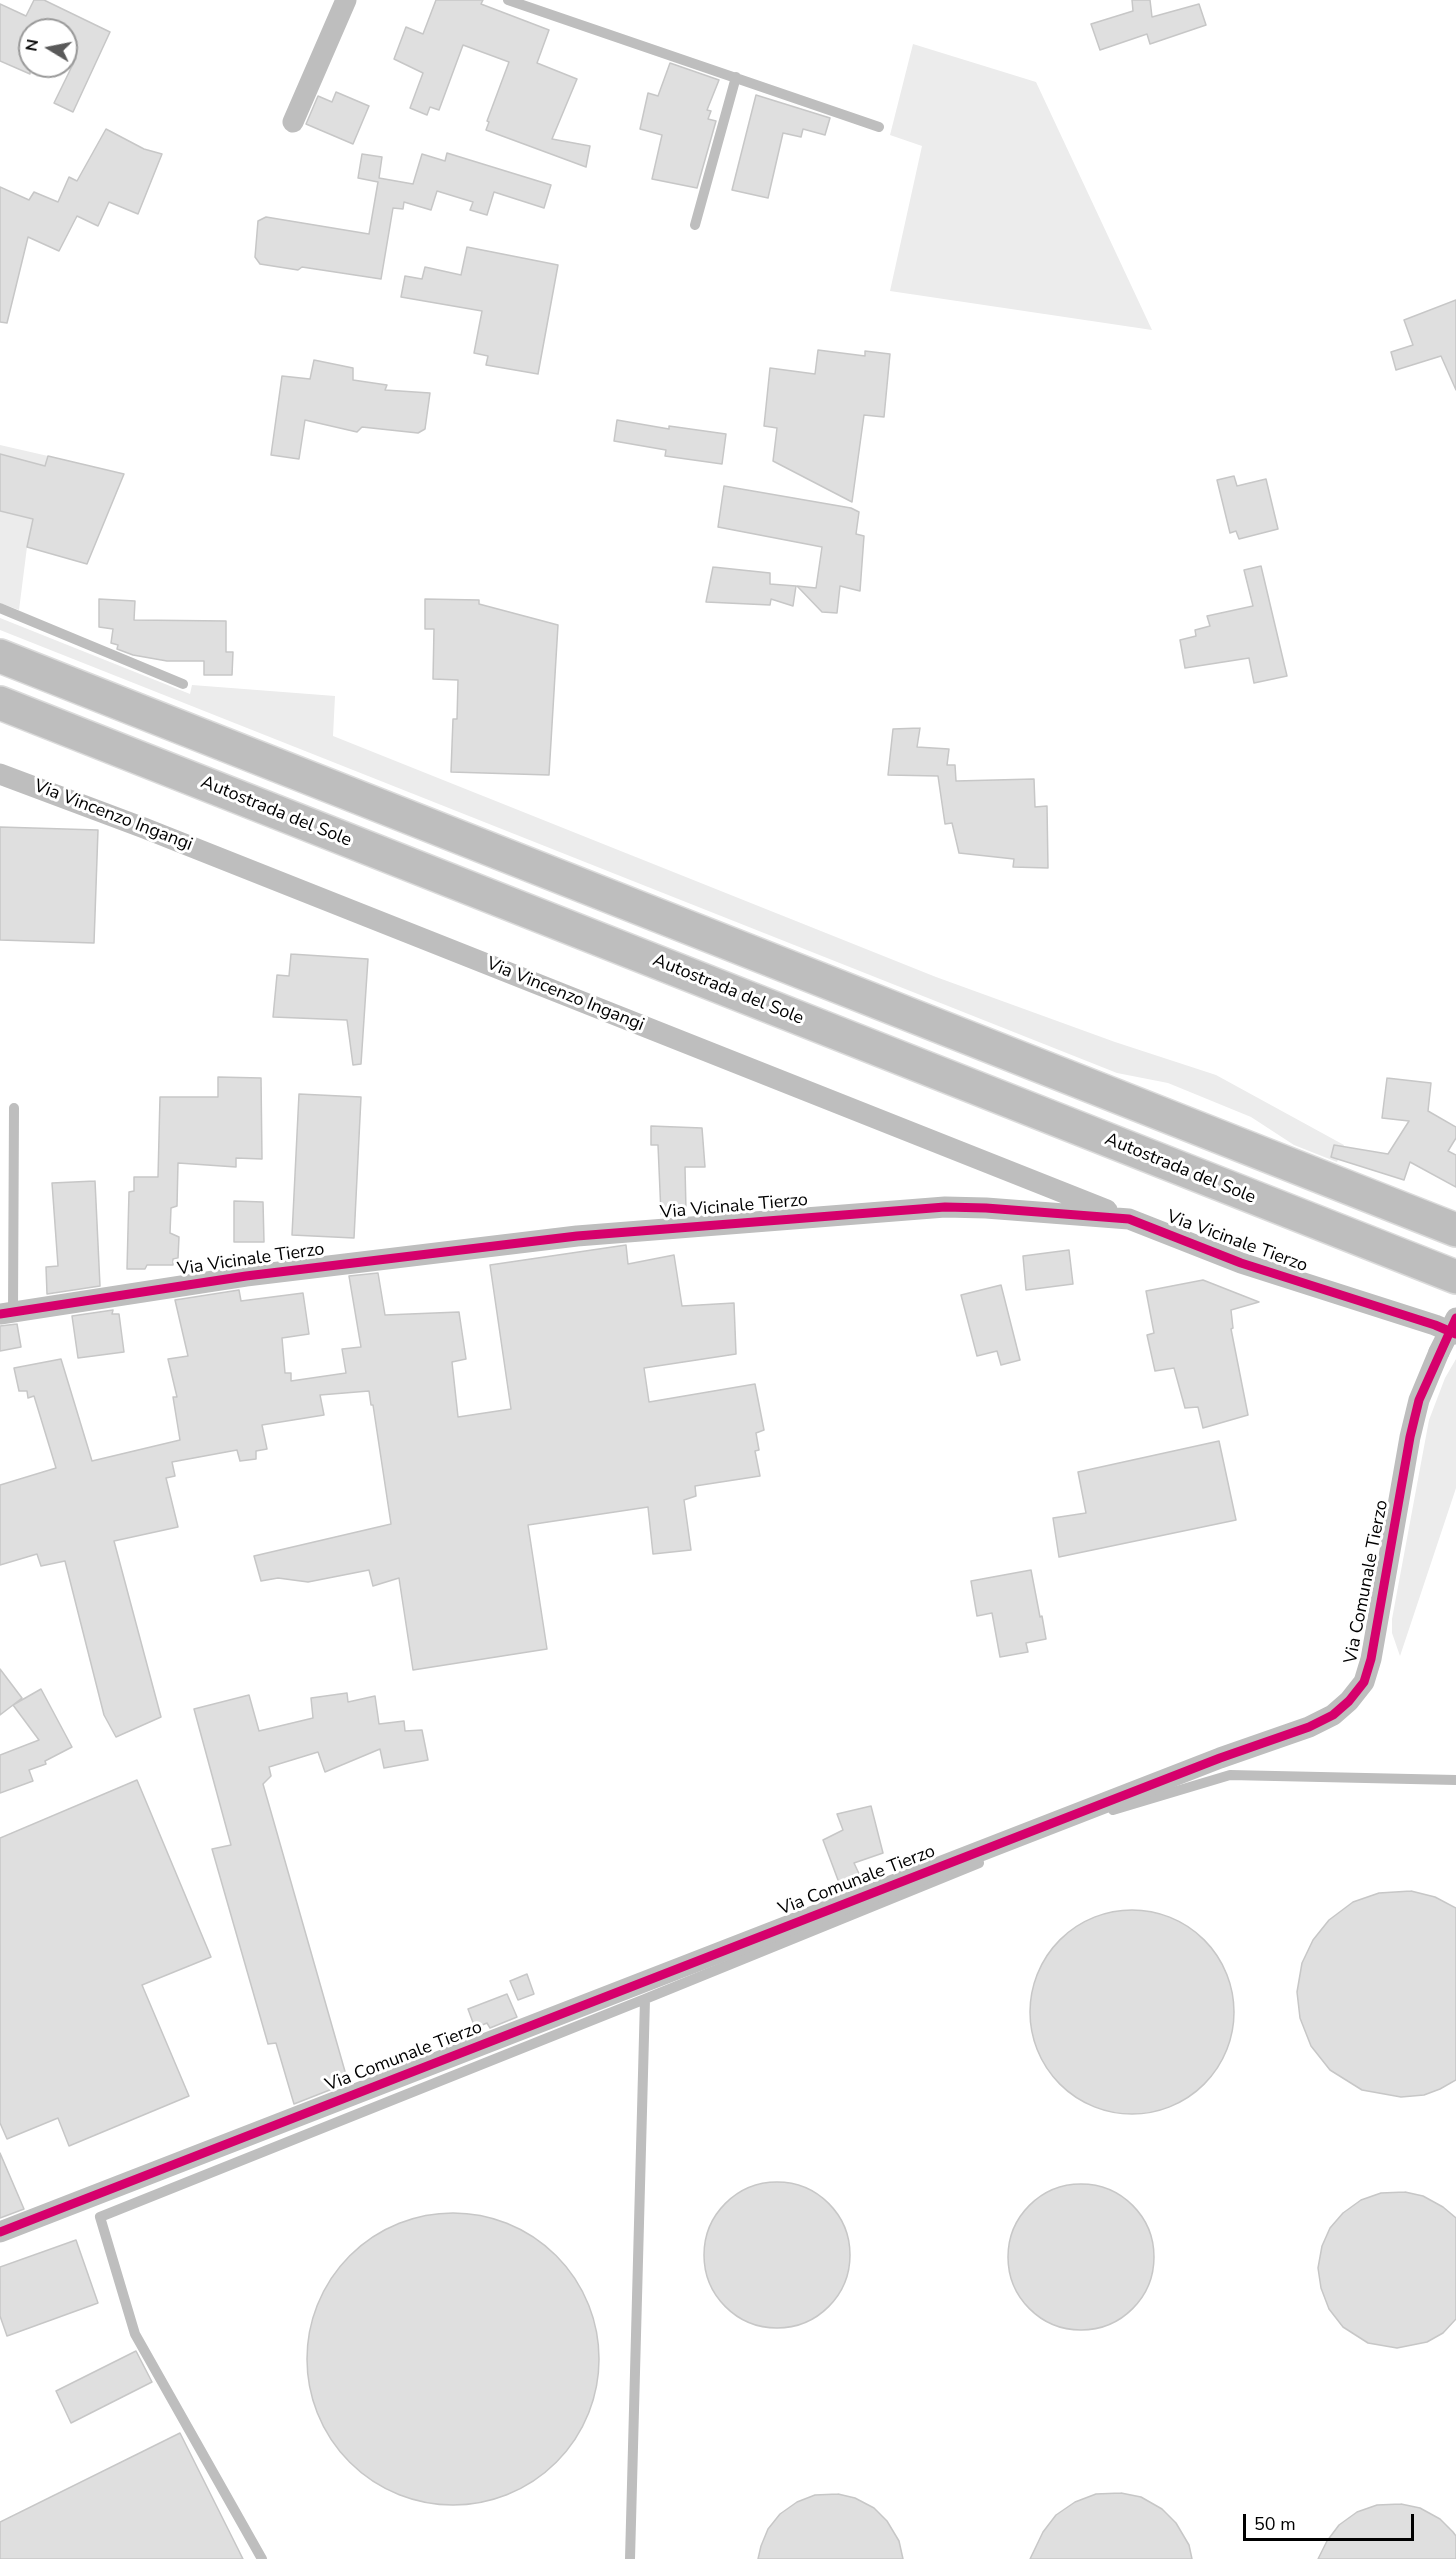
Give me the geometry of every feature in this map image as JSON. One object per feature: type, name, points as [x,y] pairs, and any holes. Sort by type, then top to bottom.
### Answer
[{"type":"highway","points":[[0,656],[1456,1230]]},
{"type":"highway","name":"Autostrada del Sole","points":[[0,703],[1456,1277]]},
{"type":"street","points":[[293,122],[346,0]]},
{"type":"street","name":"Via Vincenzo Ingangi","points":[[0,774],[155,832],[1130,1219]]},
{"type":"street","name":"Via Vicinale Tierzo","points":[[6,1312],[246,1276],[589,1235],[945,1207],[1041,1211],[1130,1219],[1241,1263],[1435,1325],[1456,1334]]},
{"type":"street","name":"Via Comunale Tierzo","points":[[0,2232],[1209,1762],[1309,1727],[1333,1715],[1364,1682],[1371,1659],[1410,1437],[1419,1400],[1456,1318]]},
{"type":"lane","points":[[508,0],[879,127]]},
{"type":"lane","points":[[695,225],[736,77]]},
{"type":"lane","points":[[0,608],[183,684]]},
{"type":"lane","name":"Via Vicinale Tierzo","points":[[6,1312],[14,1108]]},
{"type":"lane","points":[[262,2559],[135,2334],[100,2217],[645,1999],[1097,1814],[1230,1775],[1456,1780]]},
{"type":"lane","points":[[630,2559],[645,1999]]},
{"type":"shaded area","points":[[913,44],[1036,82],[1152,330],[890,291],[922,146],[890,135]]},
{"type":"shaded area","points":[[0,445],[48,456],[27,547],[19,610],[0,603]]},
{"type":"shaded area","points":[[0,618],[190,694],[192,685],[335,696],[333,736],[936,977],[1115,1042],[1216,1075],[1344,1145],[1337,1162],[1294,1145],[1251,1117],[1168,1083],[1117,1073],[0,630]]},
{"type":"shaded area","points":[[1456,1359],[1456,1488],[1400,1656],[1392,1633],[1392,1619],[1429,1420],[1445,1378]]},
{"type":"building","points":[[34,0],[44,0],[110,32],[73,112],[54,103],[66,78],[78,78],[78,18],[18,18],[18,69],[0,61],[0,4],[26,16]]},
{"type":"building","points":[[436,0],[483,0],[481,4],[549,30],[537,63],[577,79],[552,139],[590,146],[586,167],[486,130],[489,122],[487,121],[509,62],[463,45],[439,110],[430,107],[427,115],[410,108],[423,73],[394,59],[406,27],[423,34]]},
{"type":"building","points":[[1132,0],[1150,0],[1152,17],[1199,4],[1206,25],[1150,44],[1147,34],[1100,50],[1091,24],[1133,11]]},
{"type":"building","points":[[670,63],[719,80],[707,110],[711,111],[708,119],[716,121],[697,188],[652,179],[662,135],[640,129],[648,93],[658,96]]},
{"type":"building","points":[[336,92],[369,106],[353,144],[306,124],[318,96],[332,102]]},
{"type":"building","points":[[756,95],[830,118],[825,135],[803,129],[801,137],[783,133],[768,198],[732,190]]},
{"type":"building","points":[[106,129],[144,149],[162,154],[138,214],[109,202],[98,226],[77,216],[59,251],[28,237],[7,323],[0,322],[0,187],[29,200],[34,192],[58,202],[69,177],[77,181]]},
{"type":"building","points":[[447,153],[551,185],[544,208],[494,192],[487,215],[470,210],[473,202],[437,191],[431,210],[404,202],[403,209],[393,208],[381,279],[302,267],[298,270],[260,264],[255,257],[258,221],[266,217],[369,234],[378,182],[358,178],[362,154],[382,157],[379,178],[413,184],[422,154],[445,161]]},
{"type":"building","points":[[467,247],[558,265],[538,374],[486,365],[488,356],[474,353],[482,311],[401,297],[405,276],[422,279],[425,267],[461,275]]},
{"type":"building","points":[[1456,300],[1456,390],[1441,356],[1396,370],[1391,352],[1413,345],[1404,320]]},
{"type":"building","points":[[818,350],[865,356],[865,351],[890,354],[884,417],[864,415],[852,502],[773,461],[777,428],[764,426],[770,368],[815,374]]},
{"type":"building","points":[[314,360],[353,368],[353,380],[387,385],[385,390],[430,393],[425,429],[418,433],[362,427],[357,432],[305,420],[299,459],[271,455],[282,376],[310,379]]},
{"type":"building","points":[[617,420],[669,429],[669,426],[726,434],[722,464],[665,456],[666,450],[614,441]]},
{"type":"building","points":[[0,454],[45,466],[48,456],[124,474],[87,564],[27,547],[33,519],[0,511]]},
{"type":"building","points":[[1234,476],[1237,486],[1266,479],[1278,529],[1239,539],[1236,531],[1230,533],[1217,480]]},
{"type":"building","points":[[724,486],[851,508],[859,512],[856,534],[864,536],[860,591],[840,586],[837,613],[822,612],[797,586],[816,588],[822,547],[718,527]]},
{"type":"building","points":[[1261,566],[1287,676],[1254,683],[1249,658],[1185,668],[1180,640],[1196,636],[1195,630],[1210,626],[1207,616],[1253,606],[1244,570]]},
{"type":"building","points":[[713,567],[770,573],[770,584],[796,586],[793,606],[771,599],[770,605],[706,602]]},
{"type":"building","points":[[99,599],[135,601],[134,620],[226,621],[226,652],[233,652],[232,675],[204,675],[204,661],[167,661],[133,655],[117,649],[118,645],[111,643],[113,629],[99,627]]},
{"type":"building","points":[[425,599],[479,600],[479,604],[558,625],[549,775],[451,772],[453,719],[457,719],[458,680],[433,679],[434,629],[425,629]]},
{"type":"building","points":[[920,728],[917,747],[949,749],[947,765],[955,765],[956,781],[1034,779],[1035,807],[1047,806],[1048,868],[1013,867],[1014,859],[959,853],[952,823],[945,824],[938,776],[888,775],[893,729]]},
{"type":"building","points":[[0,827],[98,830],[94,943],[0,940]]},
{"type":"building","points":[[291,954],[368,959],[361,1064],[353,1065],[347,1020],[273,1017],[277,975],[289,976]]},
{"type":"building","points":[[218,1077],[261,1078],[262,1159],[236,1158],[236,1167],[178,1163],[177,1206],[171,1208],[170,1233],[179,1237],[178,1258],[173,1259],[173,1265],[147,1265],[145,1269],[127,1269],[129,1192],[134,1191],[134,1177],[158,1177],[160,1097],[218,1097]]},
{"type":"building","points":[[1387,1078],[1431,1083],[1428,1111],[1456,1127],[1456,1138],[1448,1151],[1456,1155],[1456,1187],[1410,1162],[1404,1180],[1331,1157],[1334,1145],[1388,1154],[1409,1121],[1382,1118]]},
{"type":"building","points":[[299,1094],[361,1097],[354,1238],[292,1235]]},
{"type":"building","points":[[651,1126],[702,1128],[705,1167],[685,1167],[686,1211],[661,1214],[658,1145],[651,1145]]},
{"type":"building","points":[[95,1181],[100,1286],[47,1294],[46,1267],[58,1266],[52,1183]]},
{"type":"building","points":[[234,1201],[263,1202],[264,1242],[234,1242]]},
{"type":"building","points":[[626,1245],[628,1264],[674,1255],[682,1306],[734,1303],[736,1354],[644,1368],[649,1402],[755,1384],[764,1430],[756,1433],[759,1450],[755,1451],[760,1476],[695,1486],[696,1496],[684,1500],[691,1550],[653,1554],[648,1507],[528,1525],[547,1649],[413,1670],[399,1578],[373,1586],[369,1570],[308,1582],[278,1578],[261,1581],[254,1556],[391,1524],[369,1391],[320,1395],[324,1415],[262,1425],[267,1449],[256,1451],[256,1459],[240,1461],[237,1450],[172,1462],[175,1476],[166,1478],[178,1527],[114,1541],[161,1717],[116,1737],[104,1715],[65,1561],[41,1566],[37,1554],[0,1565],[0,1485],[56,1468],[34,1396],[28,1398],[27,1391],[19,1391],[14,1368],[61,1359],[92,1461],[180,1440],[173,1397],[177,1397],[168,1359],[188,1356],[175,1300],[239,1290],[241,1301],[303,1293],[309,1334],[282,1338],[285,1373],[291,1373],[291,1381],[346,1373],[342,1349],[361,1347],[349,1276],[378,1273],[385,1315],[459,1312],[466,1359],[452,1362],[458,1417],[511,1409],[490,1265]]},
{"type":"building","points":[[1069,1250],[1073,1284],[1026,1290],[1023,1256]]},
{"type":"building","points":[[1203,1280],[1259,1302],[1231,1310],[1233,1328],[1231,1329],[1248,1415],[1203,1428],[1198,1407],[1185,1408],[1174,1368],[1155,1371],[1147,1335],[1154,1333],[1146,1291]]},
{"type":"building","points":[[1001,1285],[1020,1360],[1001,1365],[997,1351],[977,1356],[961,1295]]},
{"type":"building","points":[[113,1310],[112,1314],[119,1314],[124,1352],[78,1358],[72,1316]]},
{"type":"building","points":[[17,1324],[21,1347],[0,1351],[0,1326]]},
{"type":"building","points":[[1219,1441],[1236,1520],[1059,1557],[1053,1518],[1086,1513],[1078,1472]]},
{"type":"building","points":[[1031,1570],[1046,1639],[1026,1643],[1028,1652],[1000,1657],[992,1613],[977,1616],[971,1581]]},
{"type":"building","points":[[0,1669],[22,1698],[0,1715]]},
{"type":"building","points":[[41,1689],[72,1747],[45,1761],[46,1764],[29,1770],[33,1781],[0,1793],[0,1755],[39,1740],[13,1705]]},
{"type":"building","points":[[347,1693],[348,1702],[375,1696],[379,1724],[404,1721],[405,1731],[422,1730],[428,1760],[384,1768],[380,1749],[325,1772],[318,1752],[269,1767],[271,1776],[263,1784],[346,2075],[345,2084],[294,2104],[276,2043],[268,2044],[212,1849],[231,1845],[194,1709],[249,1695],[259,1731],[313,1718],[311,1698]]},
{"type":"building","points":[[137,1780],[211,1957],[142,1985],[189,2096],[69,2146],[58,2118],[7,2139],[0,2123],[0,1838]]},
{"type":"building","points":[[871,1806],[883,1853],[854,1863],[862,1880],[841,1888],[823,1840],[843,1830],[837,1814]]},
{"type":"building","points":[[1411,1891],[1435,1897],[1456,1908],[1456,2080],[1424,2095],[1401,2097],[1362,2090],[1330,2070],[1311,2046],[1300,2018],[1297,1992],[1302,1963],[1313,1940],[1329,1920],[1353,1902],[1379,1893]]},
{"type":"building","points":[[1122,1910],[1142,1910],[1171,1917],[1197,1933],[1211,1947],[1227,1973],[1234,2012],[1227,2051],[1211,2077],[1197,2091],[1162,2110],[1142,2114],[1122,2114],[1093,2107],[1067,2091],[1053,2077],[1034,2042],[1030,2022],[1030,2002],[1037,1973],[1053,1947],[1067,1933],[1102,1914]]},
{"type":"building","points":[[527,1974],[534,1994],[518,2000],[510,1981]]},
{"type":"building","points":[[507,1994],[517,2017],[490,2028],[487,2023],[475,2028],[468,2009]]},
{"type":"building","points":[[0,2153],[24,2209],[0,2218]]},
{"type":"building","points":[[777,2182],[805,2188],[829,2203],[844,2227],[850,2255],[844,2283],[829,2307],[805,2322],[777,2328],[749,2322],[725,2307],[710,2283],[704,2255],[710,2227],[725,2203],[749,2188]]},
{"type":"building","points":[[1081,2184],[1109,2190],[1133,2205],[1148,2229],[1154,2257],[1148,2285],[1133,2309],[1109,2324],[1081,2330],[1053,2324],[1029,2309],[1014,2285],[1008,2257],[1014,2229],[1029,2205],[1053,2190]]},
{"type":"building","points":[[1405,2192],[1423,2196],[1443,2207],[1456,2218],[1456,2319],[1443,2333],[1427,2342],[1397,2348],[1368,2343],[1343,2327],[1329,2309],[1321,2288],[1318,2268],[1322,2246],[1330,2228],[1343,2213],[1361,2200],[1381,2193]]},
{"type":"building","points":[[453,2213],[495,2219],[522,2230],[546,2246],[566,2266],[582,2290],[593,2317],[599,2359],[593,2401],[582,2428],[566,2452],[546,2472],[522,2488],[495,2499],[453,2505],[411,2499],[384,2488],[360,2472],[340,2452],[324,2428],[313,2401],[307,2359],[313,2317],[324,2290],[340,2266],[360,2246],[384,2230],[411,2219]]},
{"type":"building","points":[[76,2240],[98,2303],[7,2336],[0,2316],[0,2267]]},
{"type":"building","points":[[136,2351],[152,2382],[71,2423],[56,2391]]},
{"type":"building","points":[[180,2433],[243,2559],[0,2559],[0,2522]]},
{"type":"building","points":[[1121,2493],[1141,2497],[1162,2509],[1176,2523],[1189,2545],[1192,2559],[1030,2559],[1043,2532],[1056,2515],[1075,2502],[1096,2494]]},
{"type":"building","points":[[838,2494],[855,2498],[874,2508],[887,2521],[899,2541],[903,2559],[758,2559],[768,2529],[780,2514],[797,2502],[815,2495]]},
{"type":"building","points":[[1401,2504],[1420,2508],[1440,2519],[1453,2532],[1456,2536],[1456,2559],[1318,2559],[1327,2541],[1339,2525],[1357,2512],[1377,2505]]},
{"type":"cycle path","points":[[0,1314],[246,1276],[577,1236],[945,1207],[1129,1219],[1241,1263],[1435,1325],[1456,1334]]},
{"type":"cycle path","points":[[0,2232],[1220,1758],[1309,1727],[1333,1715],[1349,1701],[1364,1682],[1371,1659],[1410,1437],[1419,1400],[1456,1318]]}]
